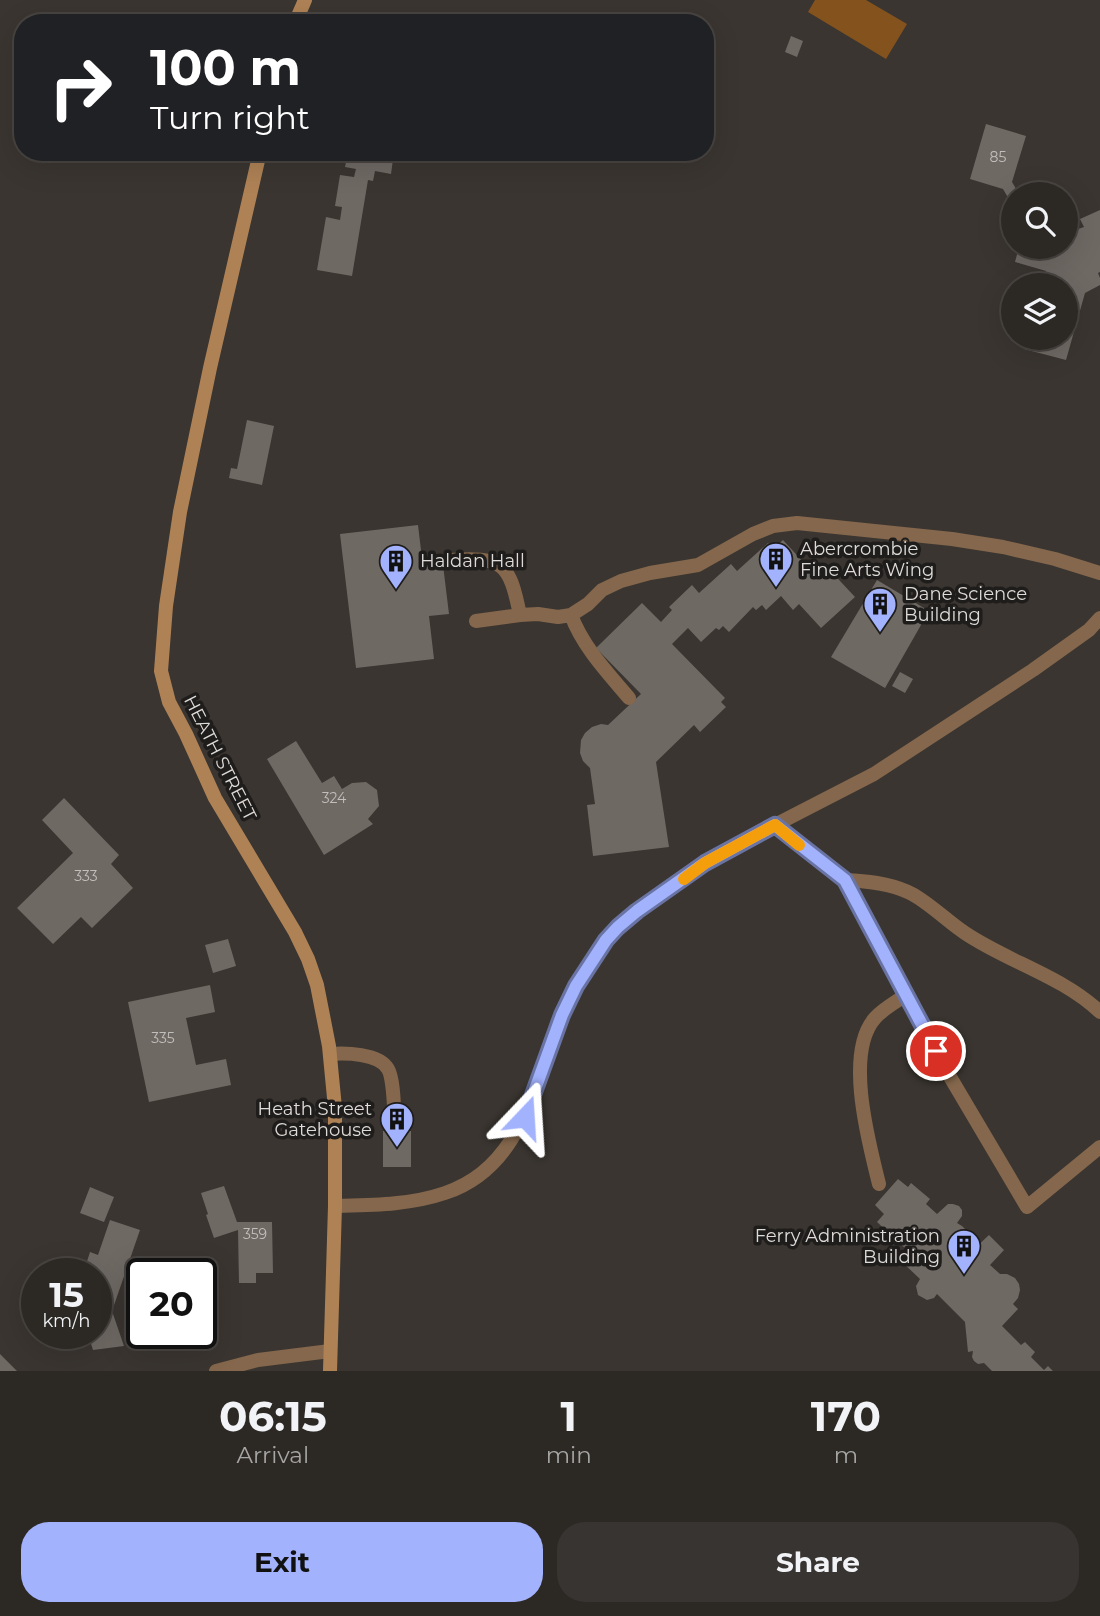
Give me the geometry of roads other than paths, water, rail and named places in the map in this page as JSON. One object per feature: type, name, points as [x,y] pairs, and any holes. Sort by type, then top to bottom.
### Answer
[{"type":"street","name":"HEATH STREET","points":[[258,161],[180,512],[166,606],[161,671],[169,702],[215,797],[295,932],[308,959],[319,993],[330,1054],[335,1108],[330,1371]]},
{"type":"street","points":[[476,621],[520,615],[571,615],[588,604],[602,590],[621,581],[698,565],[753,534],[797,523],[1003,547],[1100,573]]},
{"type":"street","points":[[448,560],[485,560],[501,565],[512,581],[520,615]]},
{"type":"street","points":[[571,615],[587,646],[629,698]]},
{"type":"street","points":[[335,1206],[415,1201],[444,1194],[461,1187],[491,1165],[525,1117],[562,1015],[576,986],[606,940],[618,927],[705,863],[874,774],[1033,670],[1089,630],[1100,618]]},
{"type":"street","points":[[775,825],[845,880],[946,1069],[1027,1207],[1100,1147]]},
{"type":"street","points":[[845,880],[871,881],[911,893],[965,934],[1008,959],[1057,982],[1100,1012]]},
{"type":"street","points":[[879,1184],[867,1137],[860,1057],[865,1037],[875,1018],[906,995]]},
{"type":"street","points":[[330,1054],[356,1054],[372,1058],[386,1066],[391,1081],[395,1124]]},
{"type":"street","points":[[216,1371],[258,1360],[330,1351]]},
{"type":"place","name":"Abercrombie Fine Arts Wing","points":[[776,589]]},
{"type":"place","name":"Haldan Hall","points":[[396,591]]},
{"type":"place","name":"Dane Science Building","points":[[880,634]]},
{"type":"place","name":"Heath Street Gatehouse","points":[[397,1149]]},
{"type":"place","name":"Ferry Administration Building","points":[[964,1276]]}]
